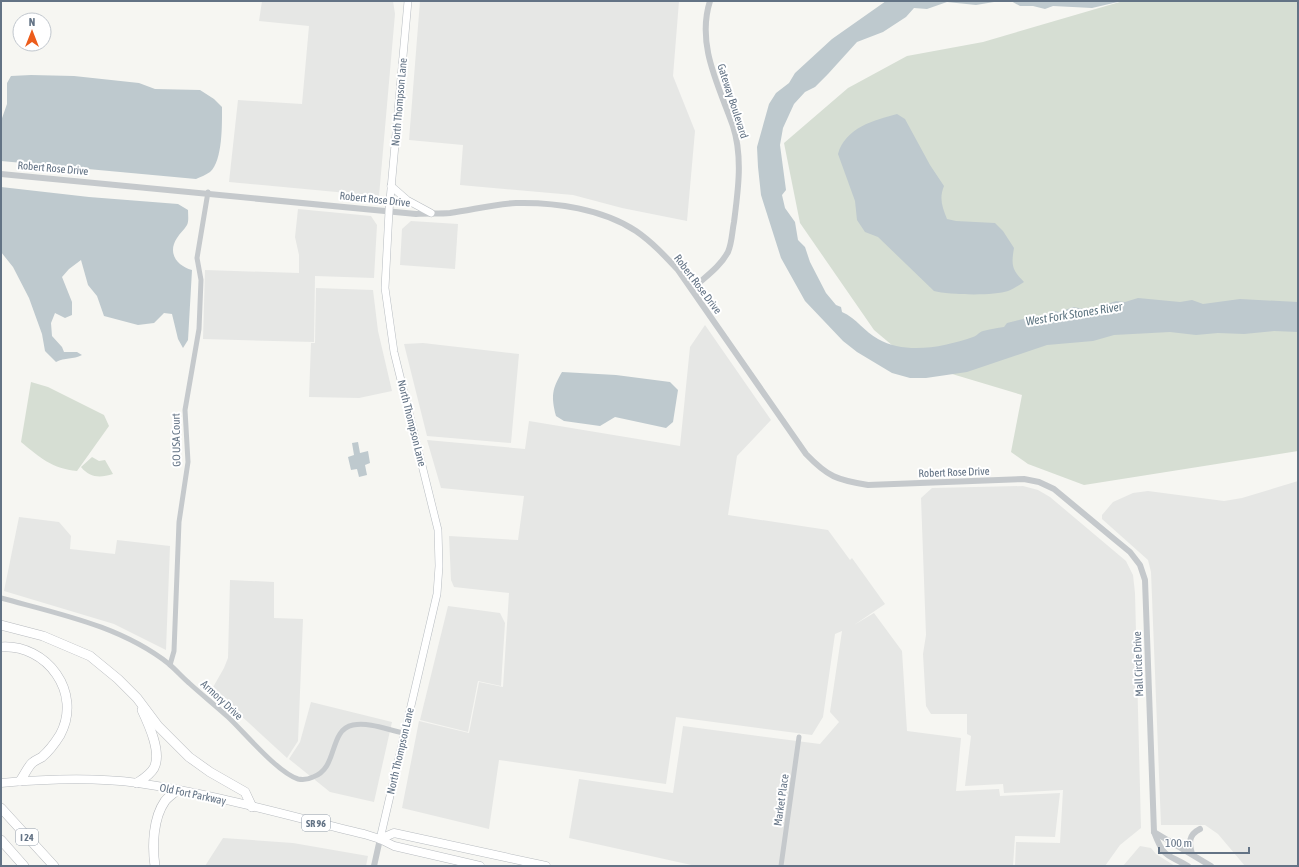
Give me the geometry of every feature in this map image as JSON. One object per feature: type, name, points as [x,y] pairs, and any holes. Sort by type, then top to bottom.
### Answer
[{"type":"highway","points":[[1,626],[43,636],[90,656],[118,679],[137,698],[158,726],[189,757],[210,772],[245,792],[252,807]]},
{"type":"highway","points":[[1,647],[22,648],[48,662],[57,675],[63,688],[66,702],[66,719],[61,734],[54,745],[41,758],[32,763],[20,781]]},
{"type":"highway","points":[[118,679],[142,710],[152,733],[156,762],[154,769],[149,775],[137,783]]},
{"type":"highway","points":[[155,866],[154,837],[158,818],[166,800],[177,790]]},
{"type":"highway","name":"I 24","points":[[1,808],[54,866]]},
{"type":"highway","name":"I 24","points":[[1,840],[24,866]]},
{"type":"main road","name":"North Thompson Lane","points":[[380,839],[437,594],[439,566],[438,530],[394,352],[388,319],[385,288],[391,186],[408,1]]},
{"type":"main road","points":[[391,186],[407,200],[430,213]]},
{"type":"main road","name":"Old Fort Parkway","points":[[1,783],[76,779],[137,783],[177,790],[252,807],[380,839],[394,846],[480,866]]},
{"type":"main road","points":[[380,839],[394,832],[546,866]]},
{"type":"street","name":"Gateway Boulevard","points":[[692,289],[716,268],[729,250],[736,210],[739,172],[739,151],[733,128],[713,76],[705,39],[705,24],[710,1]]},
{"type":"street","name":"Robert Rose Drive","points":[[1,174],[208,192],[389,211],[449,213],[515,203],[544,204],[580,209],[608,217],[634,230],[656,247],[678,270],[806,454],[822,471],[844,482],[868,485],[1024,479],[1039,482],[1054,489],[1089,518]]},
{"type":"street","name":"GO USA Court","points":[[170,665],[174,651],[179,522],[188,462],[185,410],[199,329],[201,280],[197,258],[208,192]]},
{"type":"street","name":"Mall Circle Drive","points":[[1089,518],[1130,552],[1140,565],[1145,580],[1154,832],[1162,852],[1188,866]]},
{"type":"street","name":"Armory Drive","points":[[1,598],[71,617],[125,636],[170,665],[228,717],[248,739],[284,770],[298,779],[307,779],[321,774],[330,762],[336,742],[342,733],[352,725],[365,724],[404,733]]},
{"type":"street","name":"Market Place","points":[[781,866],[799,737]]},
{"type":"street","points":[[1192,854],[1190,838],[1194,832],[1200,829]]},
{"type":"street","points":[[1154,832],[1210,866]]},
{"type":"street","points":[[374,866],[380,839]]},
{"type":"shaded area","points":[[262,1],[393,1],[395,14],[379,196],[229,182],[238,100],[302,104],[309,26],[259,21]]},
{"type":"shaded area","points":[[420,1],[679,1],[673,76],[695,131],[687,221],[622,208],[573,195],[460,185],[463,145],[409,140]]},
{"type":"shaded area","points":[[1123,1],[1298,1],[1298,451],[1084,485],[1028,464],[1011,452],[1022,395],[912,362],[874,330],[800,223],[784,143],[848,88],[907,56],[983,42]]},
{"type":"shaded area","points":[[298,209],[371,216],[377,225],[374,278],[315,276],[314,342],[203,339],[205,270],[299,273],[299,255],[295,237]]},
{"type":"shaded area","points":[[411,221],[458,224],[455,269],[400,265],[402,229]]},
{"type":"shaded area","points":[[316,288],[373,290],[378,331],[392,391],[359,398],[309,397],[311,343],[315,343]]},
{"type":"shaded area","points":[[705,325],[771,420],[737,456],[728,515],[828,530],[850,560],[852,558],[885,604],[854,625],[874,613],[902,651],[907,731],[961,738],[956,791],[999,789],[1000,796],[1060,793],[1055,837],[1015,836],[1013,866],[696,866],[569,838],[579,779],[673,793],[683,726],[820,744],[839,722],[830,712],[842,631],[835,634],[823,717],[812,735],[676,717],[666,784],[499,760],[489,829],[402,808],[419,721],[469,733],[479,682],[503,687],[509,593],[454,587],[451,580],[449,536],[518,540],[524,496],[441,488],[427,440],[525,449],[529,421],[680,446],[690,347]]},
{"type":"shaded area","points":[[423,343],[519,354],[511,443],[427,436],[404,344]]},
{"type":"shaded area","points":[[31,382],[48,387],[104,415],[109,426],[77,471],[68,470],[53,465],[21,442]]},
{"type":"shaded area","points":[[92,457],[99,461],[105,460],[113,474],[96,476],[84,471],[81,467]]},
{"type":"shaded area","points":[[1298,481],[1298,866],[1245,866],[1218,834],[1205,825],[1161,825],[1151,572],[1148,560],[1102,519],[1102,515],[1113,502],[1133,493],[1148,491],[1224,501],[1242,498]]},
{"type":"shaded area","points":[[1023,486],[1038,490],[1050,497],[1126,561],[1133,575],[1135,593],[1141,828],[1120,845],[1105,866],[1015,866],[1016,842],[1060,843],[1063,790],[1004,793],[1003,784],[965,786],[971,736],[967,734],[967,714],[931,714],[926,706],[923,654],[926,635],[921,498],[932,488]]},
{"type":"shaded area","points":[[19,517],[59,522],[71,536],[70,549],[115,554],[117,540],[170,546],[166,650],[114,624],[4,591]]},
{"type":"shaded area","points":[[230,580],[274,582],[274,618],[303,619],[298,741],[287,758],[212,689],[228,658]]},
{"type":"shaded area","points":[[448,606],[500,613],[505,623],[501,686],[478,681],[468,732],[420,720]]},
{"type":"shaded area","points":[[311,702],[392,722],[374,802],[330,792],[289,759],[300,742]]},
{"type":"shaded area","points":[[223,838],[293,843],[368,856],[366,866],[205,866]]},
{"type":"shaded area","points":[[1140,846],[1151,848],[1156,854],[1175,866],[1123,866]]},
{"type":"water","name":"West Fork Stones River","points":[[886,1],[1000,1],[976,5],[947,2],[927,9],[914,8],[906,17],[883,32],[857,42],[815,87],[805,92],[794,104],[783,128],[780,145],[786,190],[782,195],[785,208],[795,222],[798,240],[805,247],[810,262],[826,293],[836,305],[841,307],[842,312],[852,318],[878,339],[889,344],[913,348],[925,348],[962,341],[983,331],[1004,327],[1007,323],[1031,317],[1041,317],[1053,311],[1060,312],[1073,307],[1090,310],[1116,301],[1125,302],[1138,298],[1180,302],[1192,300],[1203,304],[1240,299],[1298,302],[1298,332],[1274,331],[1244,334],[1218,333],[1196,335],[1170,332],[1114,335],[1093,341],[1047,345],[967,372],[926,378],[910,378],[892,373],[857,352],[843,341],[805,301],[781,258],[761,195],[757,147],[769,104],[776,93],[789,83],[795,73],[832,39]]},
{"type":"water","points":[[1011,1],[1122,1],[1092,8],[1053,6],[1045,9],[1033,6],[1020,6]]},
{"type":"water","points":[[11,76],[74,76],[139,83],[155,89],[200,90],[214,99],[222,107],[220,151],[214,167],[210,172],[196,179],[1,161],[1,121],[7,104],[7,83]]},
{"type":"water","points":[[897,114],[905,119],[930,165],[944,186],[942,202],[947,219],[956,221],[995,223],[1003,231],[1014,248],[1013,267],[1024,282],[1008,291],[993,294],[960,294],[934,291],[878,237],[865,232],[857,220],[855,201],[838,154],[847,138],[862,126]]},
{"type":"water","points":[[1,187],[89,197],[178,204],[188,210],[188,223],[177,238],[173,249],[173,254],[178,262],[192,270],[188,340],[183,348],[178,339],[172,314],[164,313],[154,323],[138,325],[104,316],[97,296],[88,285],[81,260],[69,269],[62,277],[72,302],[72,315],[65,318],[55,313],[51,323],[52,336],[62,347],[64,352],[77,352],[82,355],[56,362],[45,351],[42,334],[29,298],[13,267],[1,252]]},
{"type":"water","points":[[562,372],[616,375],[670,382],[678,390],[673,422],[666,428],[615,417],[600,426],[564,421],[556,416],[553,403],[554,388]]},
{"type":"water","points":[[358,442],[360,453],[368,451],[370,463],[365,465],[367,475],[359,477],[357,469],[351,470],[348,457],[354,455],[352,443]]}]
